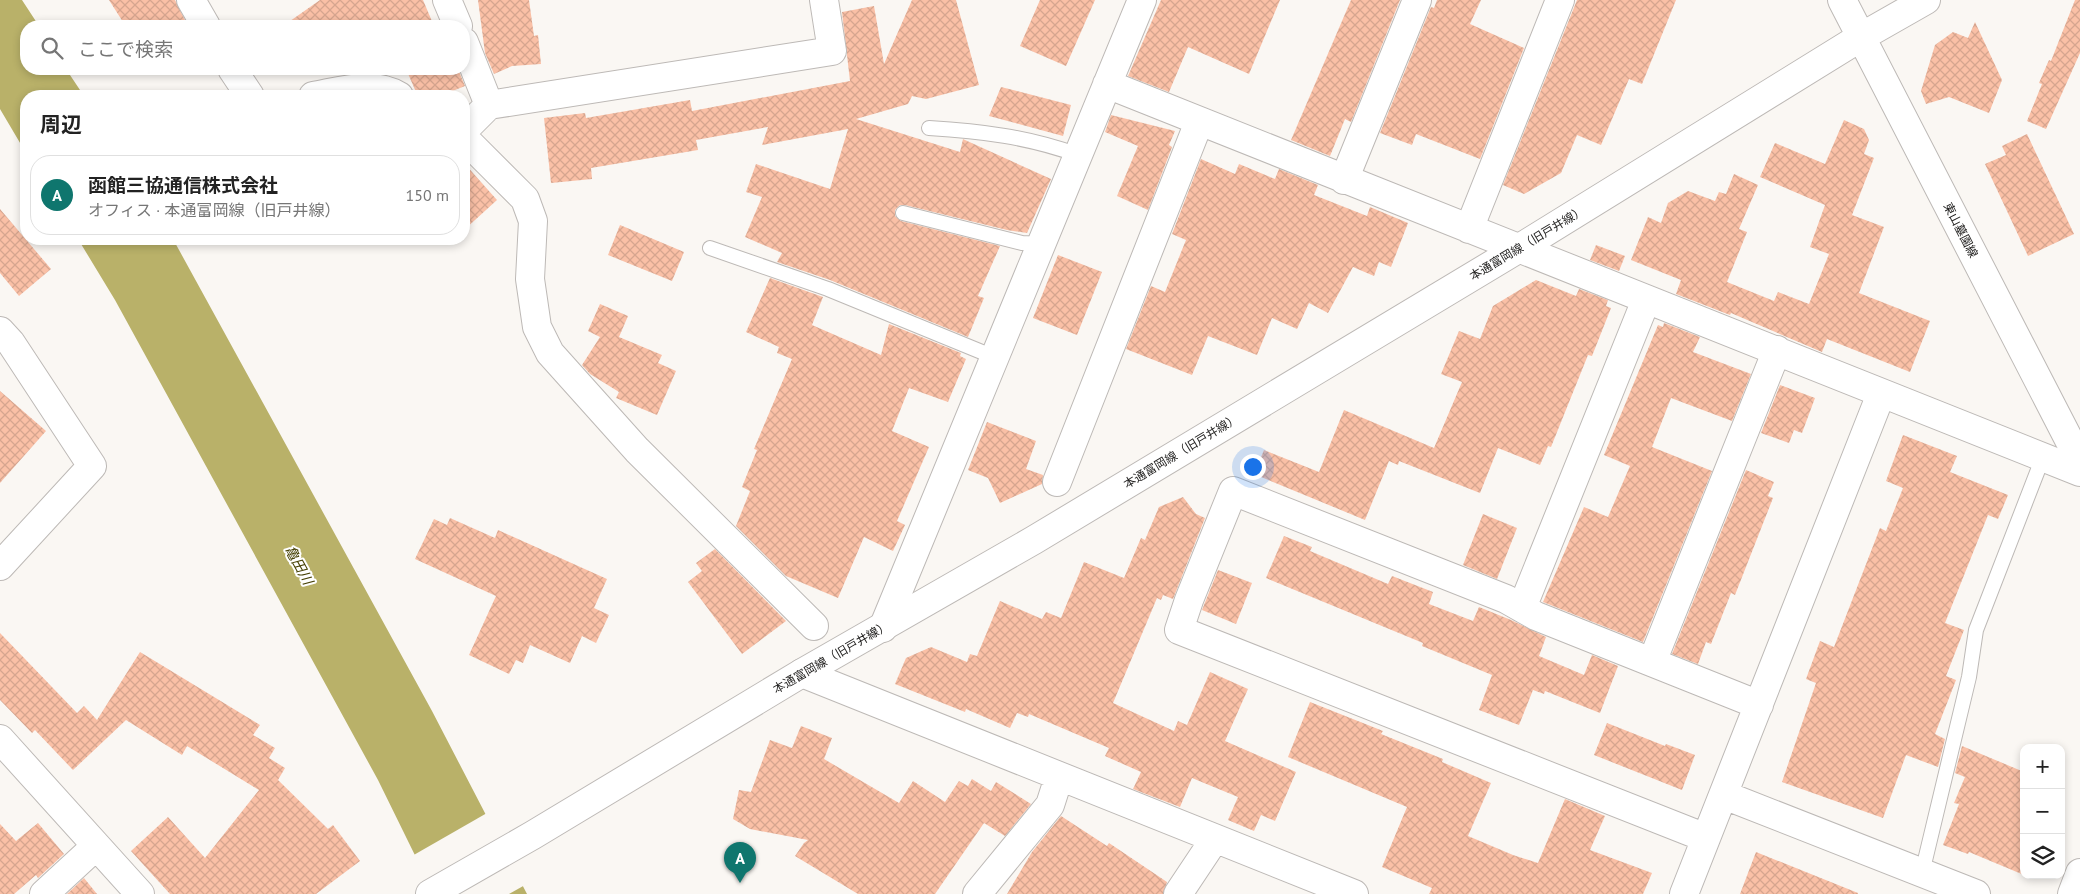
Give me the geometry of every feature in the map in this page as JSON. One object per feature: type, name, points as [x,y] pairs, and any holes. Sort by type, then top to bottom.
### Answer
[{"type":"street","points":[[192,0],[203,20]]},
{"type":"street","points":[[447,0],[455,20]]},
{"type":"street","points":[[470,124],[489,105],[832,51],[824,0]]},
{"type":"street","points":[[883,628],[1142,0]]},
{"type":"street","points":[[1344,180],[1417,0]]},
{"type":"street","points":[[1469,229],[1560,0]]},
{"type":"street","name":"東山墓園線","points":[[1842,0],[2080,461]]},
{"type":"street","name":"本通富岡線（旧戸井線）","points":[[430,894],[533,835],[802,673],[1034,540],[1518,249],[1861,37],[1926,0]]},
{"type":"street","points":[[470,57],[489,105]]},
{"type":"street","points":[[236,75],[246,90]]},
{"type":"street","points":[[1107,84],[2080,472]]},
{"type":"street","points":[[345,90],[361,87],[380,90]]},
{"type":"street","points":[[1057,482],[1199,122]]},
{"type":"street","points":[[470,144],[525,199],[533,221],[530,279],[537,327],[550,353],[637,450],[814,626]]},
{"type":"street","points":[[1522,608],[1646,300]]},
{"type":"street","points":[[0,330],[11,343],[92,466],[5,552]]},
{"type":"street","points":[[1652,662],[1777,350]]},
{"type":"street","points":[[1684,894],[1882,394]]},
{"type":"street","points":[[1706,838],[1179,630],[1232,491],[1506,599],[1536,616],[1759,705]]},
{"type":"street","points":[[802,673],[1214,840],[1354,894]]},
{"type":"street","points":[[0,739],[140,894]]},
{"type":"street","points":[[978,894],[1050,806],[1060,777]]},
{"type":"street","points":[[1724,795],[1921,883],[1976,894]]},
{"type":"street","points":[[1178,894],[1214,840]]},
{"type":"street","points":[[44,894],[96,846]]},
{"type":"street","points":[[2072,894],[2080,873]]},
{"type":"lane","points":[[929,128],[982,131],[1050,145],[1078,155]]},
{"type":"lane","points":[[903,213],[1022,243],[1041,244]]},
{"type":"lane","points":[[710,248],[828,289],[994,357]]},
{"type":"lane","points":[[1921,883],[1969,677],[1976,630],[2043,458]]},
{"type":"water","points":[[0,0],[22,0],[35,20],[20,20],[20,75],[70,75],[80,90],[20,90],[20,143],[0,109]]},
{"type":"water","name":"亀田川","points":[[82,245],[176,245],[432,711],[527,894],[434,894],[378,780],[115,300]]},
{"type":"pier","points":[[487,813],[525,885],[509,894],[431,894],[412,856]]},
{"type":"building","points":[[109,0],[175,0],[185,20],[122,20]]},
{"type":"building","points":[[320,0],[423,0],[431,20],[292,20]]},
{"type":"building","points":[[478,0],[529,0],[534,36],[538,35],[541,64],[512,66],[494,74],[485,53]]},
{"type":"building","points":[[912,0],[956,0],[979,85],[926,99],[912,96],[908,104],[856,119],[960,152],[963,139],[1051,179],[1027,233],[1007,230],[905,205],[900,205],[895,210],[895,216],[901,221],[1000,246],[978,296],[984,298],[968,337],[830,280],[777,262],[782,253],[745,237],[762,197],[746,192],[756,164],[830,189],[848,129],[762,145],[768,127],[696,140],[698,150],[591,168],[592,179],[551,183],[544,118],[585,113],[586,118],[690,100],[692,111],[850,81],[842,12],[874,6],[884,64]]},
{"type":"building","points":[[1040,0],[1095,0],[1066,66],[1020,46]]},
{"type":"building","points":[[1161,0],[1280,0],[1249,74],[1188,47],[1169,92],[1128,76]]},
{"type":"building","points":[[1351,0],[1400,0],[1351,122],[1345,119],[1330,156],[1291,140]]},
{"type":"building","points":[[1437,0],[1481,0],[1470,24],[1524,48],[1480,159],[1416,134],[1412,145],[1380,133],[1431,7],[1434,8]]},
{"type":"building","points":[[1577,0],[1676,0],[1642,84],[1629,79],[1601,145],[1577,135],[1561,173],[1524,194],[1503,185]]},
{"type":"building","points":[[2075,0],[2080,0],[2080,53],[2046,129],[2027,121],[2042,84],[2039,83],[2049,60],[2051,61]]},
{"type":"building","points":[[1975,22],[2002,80],[1989,113],[1949,97],[1926,104],[1921,91],[1935,45],[1953,32],[1968,38]]},
{"type":"building","points":[[409,75],[460,75],[465,86],[455,90],[415,90]]},
{"type":"building","points":[[1001,87],[1071,105],[1063,136],[989,116]]},
{"type":"building","points":[[1111,115],[1175,131],[1169,145],[1172,147],[1148,210],[1117,196],[1138,146],[1105,132]]},
{"type":"building","points":[[1844,120],[1864,129],[1869,140],[1864,154],[1874,158],[1852,215],[1884,227],[1859,293],[1930,321],[1910,372],[1827,339],[1822,352],[1731,313],[1730,315],[1676,294],[1681,280],[1631,260],[1648,217],[1661,223],[1668,203],[1688,191],[1715,201],[1719,192],[1726,194],[1734,174],[1758,185],[1739,229],[1747,232],[1727,282],[1774,301],[1778,292],[1809,304],[1829,254],[1810,247],[1825,205],[1760,177],[1775,143],[1825,164]]},
{"type":"building","points":[[2027,134],[2074,234],[2028,256],[1985,164],[2006,155],[2002,146]]},
{"type":"building","points":[[1201,159],[1235,174],[1239,164],[1275,179],[1279,169],[1318,185],[1314,195],[1367,216],[1370,207],[1408,223],[1391,267],[1379,262],[1374,276],[1353,267],[1328,313],[1309,303],[1297,329],[1272,318],[1257,355],[1208,336],[1192,375],[1126,349],[1151,286],[1165,292],[1186,240],[1172,234]]},
{"type":"building","points":[[470,170],[497,200],[470,225]]},
{"type":"building","points":[[0,209],[20,233],[20,245],[31,245],[51,269],[19,296],[0,273]]},
{"type":"building","points":[[620,225],[684,252],[672,281],[608,255]]},
{"type":"building","points":[[1596,245],[1625,256],[1619,271],[1590,260]]},
{"type":"building","points":[[1058,255],[1102,272],[1077,335],[1033,318]]},
{"type":"building","points":[[770,278],[823,297],[812,325],[881,355],[889,324],[961,353],[960,356],[966,359],[948,402],[909,388],[892,431],[929,447],[897,521],[905,525],[893,551],[864,537],[838,598],[786,576],[736,526],[750,491],[742,487],[757,450],[754,449],[792,359],[777,353],[779,347],[746,332]]},
{"type":"building","points":[[1536,280],[1576,296],[1579,289],[1608,300],[1606,306],[1611,308],[1592,356],[1588,355],[1551,447],[1548,446],[1540,465],[1498,448],[1480,493],[1399,461],[1398,465],[1389,461],[1365,520],[1254,474],[1264,450],[1319,472],[1344,410],[1434,448],[1462,382],[1441,374],[1459,331],[1480,339],[1493,306]]},
{"type":"building","points":[[600,304],[628,316],[619,337],[662,355],[658,363],[676,371],[657,415],[616,398],[619,392],[590,374],[582,365],[600,337],[588,331]]},
{"type":"building","points":[[1664,323],[1700,337],[1693,352],[1751,374],[1732,421],[1671,398],[1652,447],[1712,471],[1643,642],[1543,602],[1584,507],[1608,517],[1630,466],[1604,455],[1658,325],[1663,327]]},
{"type":"building","points":[[1780,385],[1815,398],[1802,433],[1794,430],[1789,443],[1761,433]]},
{"type":"building","points":[[0,391],[46,431],[0,483]]},
{"type":"building","points":[[987,422],[1036,441],[1026,469],[1043,475],[1042,484],[1000,503],[988,478],[968,470]]},
{"type":"building","points":[[1903,435],[1957,456],[1950,472],[2008,495],[1998,519],[1988,515],[1945,623],[1964,630],[1946,676],[1956,680],[1935,734],[1945,739],[1938,767],[1906,755],[1883,818],[1782,782],[1816,683],[1806,679],[1820,641],[1834,647],[1880,528],[1886,531],[1903,488],[1886,481]]},
{"type":"building","points":[[1746,470],[1774,482],[1768,496],[1773,498],[1735,595],[1731,593],[1711,644],[1706,642],[1698,664],[1672,654]]},
{"type":"building","points":[[1183,497],[1196,514],[1205,518],[1173,599],[1163,595],[1161,600],[1157,598],[1113,703],[1174,731],[1178,721],[1187,725],[1210,672],[1248,689],[1225,741],[1296,772],[1275,821],[1261,815],[1254,831],[1228,820],[1238,797],[1192,778],[1180,807],[1133,789],[1141,772],[1105,756],[1109,748],[1029,714],[1028,717],[1017,713],[1010,728],[966,709],[965,712],[895,684],[906,658],[931,647],[967,662],[970,654],[977,656],[1000,601],[1042,619],[1046,612],[1061,618],[1084,562],[1124,578],[1141,538],[1145,540],[1159,507]]},
{"type":"building","points":[[1483,514],[1517,528],[1497,579],[1463,565]]},
{"type":"building","points":[[450,518],[495,538],[498,530],[607,579],[594,608],[609,615],[596,643],[582,636],[570,663],[530,645],[523,663],[516,660],[509,674],[469,655],[496,596],[415,559],[434,519],[447,525]]},
{"type":"building","points":[[1284,536],[1312,547],[1310,551],[1388,584],[1392,576],[1433,592],[1429,604],[1473,621],[1479,607],[1511,620],[1546,637],[1539,656],[1584,675],[1592,655],[1618,666],[1600,713],[1545,691],[1544,694],[1533,690],[1519,725],[1479,710],[1492,675],[1422,646],[1423,643],[1266,578]]},
{"type":"building","points":[[715,549],[786,621],[742,654],[688,582],[702,571],[696,563]]},
{"type":"building","points":[[1218,570],[1252,583],[1236,624],[1202,610]]},
{"type":"building","points":[[0,633],[77,713],[84,706],[97,720],[140,652],[260,725],[253,735],[275,748],[269,758],[285,768],[278,780],[328,829],[333,825],[360,861],[316,894],[170,894],[131,851],[168,817],[205,858],[259,790],[187,746],[182,755],[126,720],[73,770],[35,730],[32,733],[0,700]]},
{"type":"building","points":[[1310,702],[1383,731],[1381,734],[1443,759],[1442,762],[1491,783],[1468,836],[1513,855],[1538,863],[1565,799],[1605,816],[1590,850],[1652,873],[1643,894],[1429,894],[1432,888],[1382,867],[1407,807],[1288,757]]},
{"type":"building","points":[[1607,723],[1665,746],[1666,744],[1695,755],[1682,790],[1594,755]]},
{"type":"building","points":[[801,726],[832,738],[824,759],[899,803],[913,781],[945,802],[959,781],[968,786],[972,779],[991,791],[996,782],[1031,804],[1005,836],[984,823],[935,894],[858,894],[795,856],[808,840],[750,829],[733,819],[739,790],[751,792],[770,740],[792,748]]},
{"type":"building","points":[[1962,746],[2020,770],[2020,873],[1969,852],[1968,854],[1943,845],[1959,804],[1954,803],[1965,777],[1955,773]]},
{"type":"building","points":[[1061,816],[1107,846],[1109,843],[1167,882],[1163,894],[1007,894],[1032,852]]},
{"type":"building","points":[[38,823],[64,854],[38,878],[36,875],[14,894],[0,894],[0,824],[16,841]]},
{"type":"building","points":[[1756,852],[1858,893],[1858,894],[1740,894]]},
{"type":"building","points":[[84,878],[97,894],[67,894]]},
{"type":"place","name":"函館三協通信株式会社","points":[[740,883]]}]
